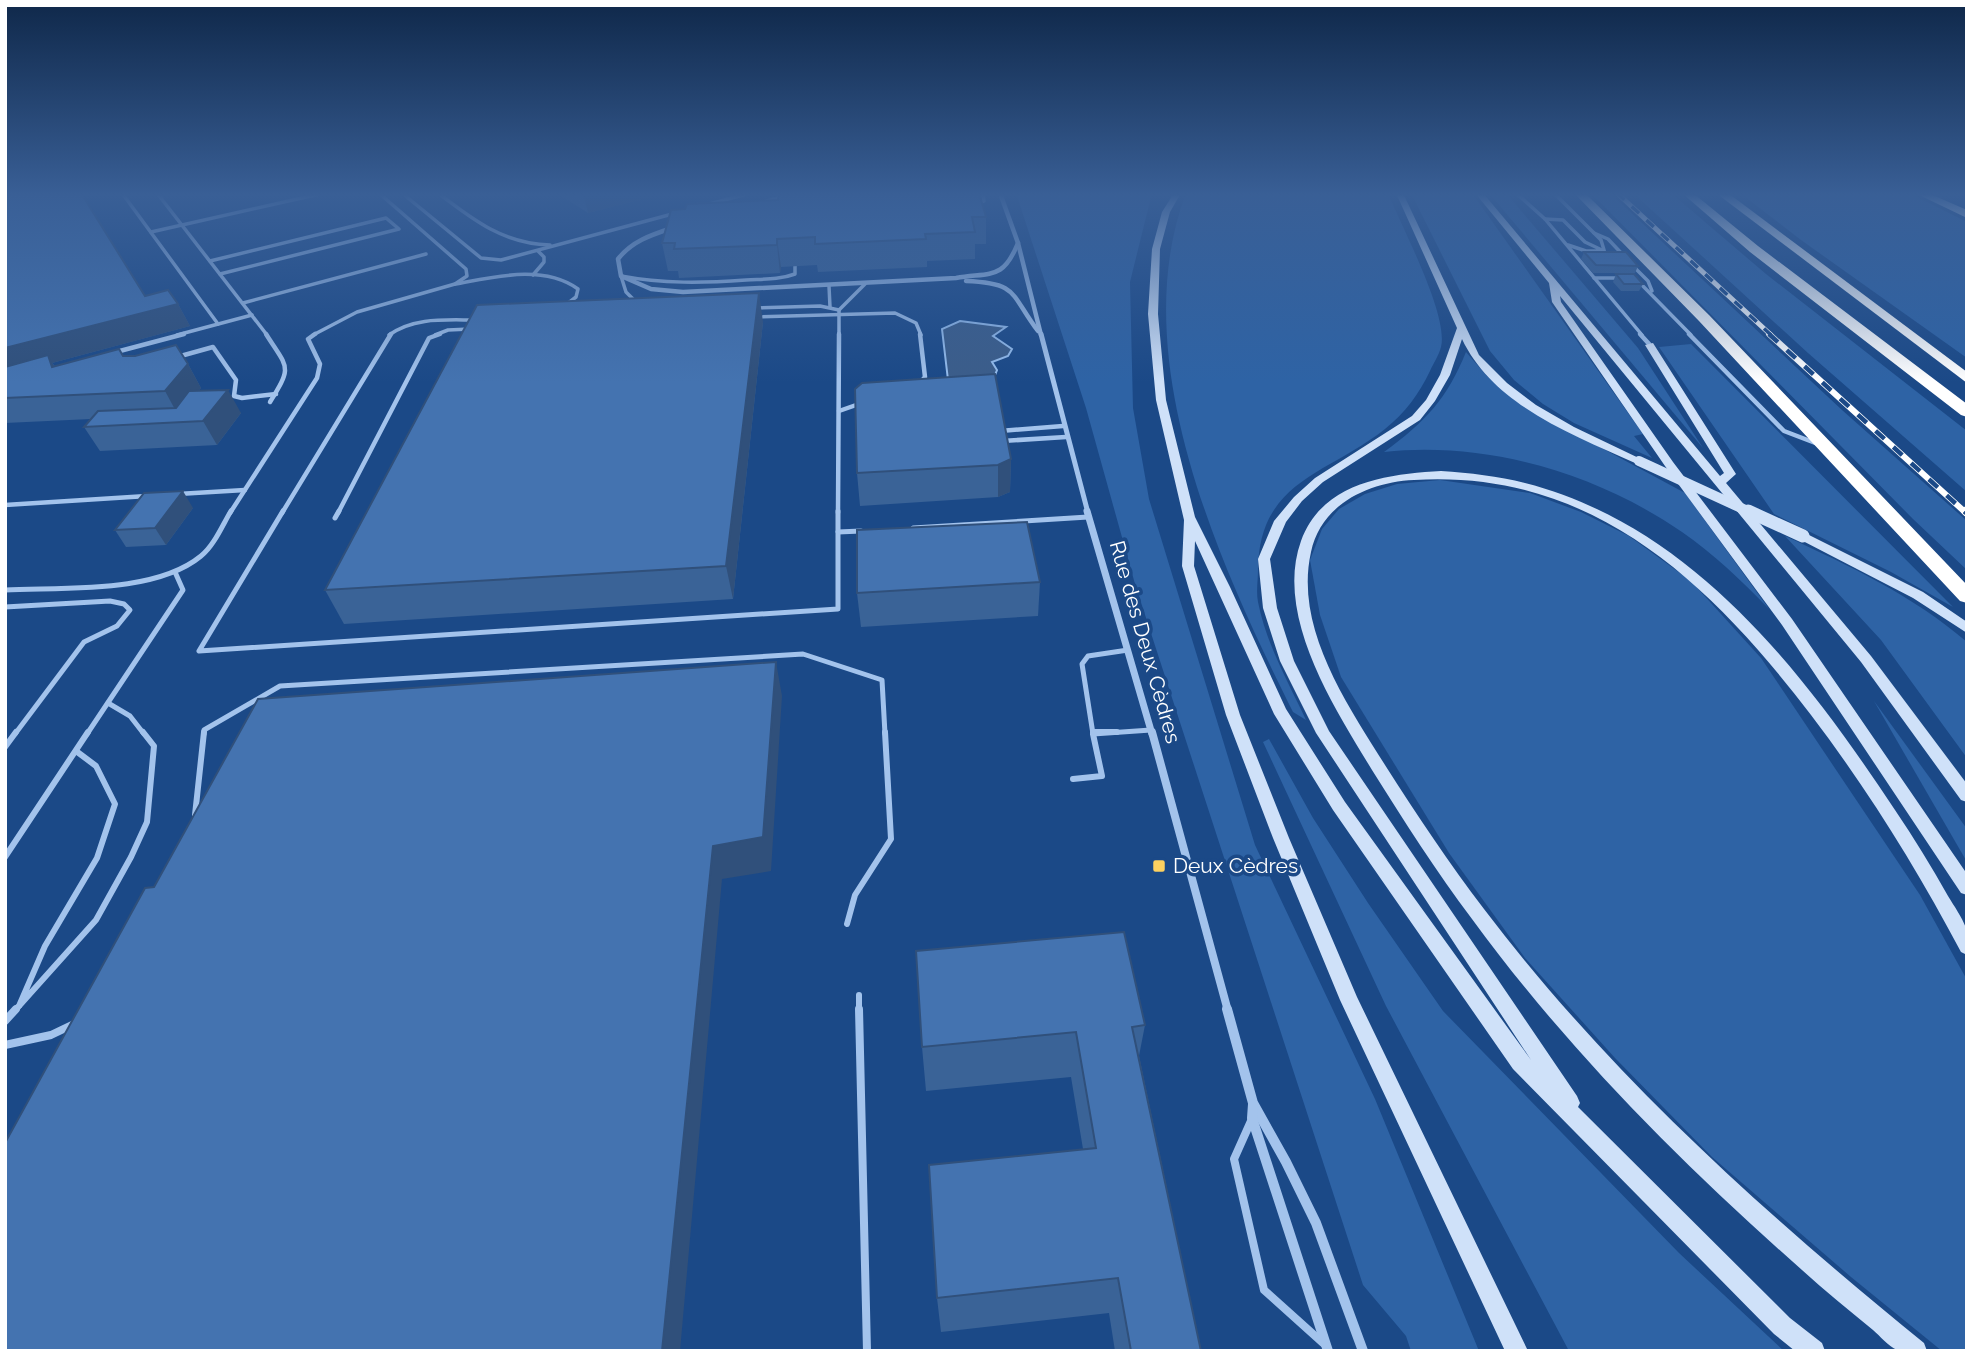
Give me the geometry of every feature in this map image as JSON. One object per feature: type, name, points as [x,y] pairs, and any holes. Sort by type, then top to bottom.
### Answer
[{"type":"highway","points":[[1643,256],[1967,597]]},
{"type":"highway","points":[[1764,256],[1967,412]]},
{"type":"highway","points":[[1806,256],[1967,379]]},
{"type":"street","points":[[620,256],[621,276],[636,286],[653,291],[927,281],[989,282],[1013,290],[1025,314],[1040,333]]},
{"type":"street","points":[[927,281],[1000,271],[1012,256]]},
{"type":"street","name":"Rue des Deux Cèdres","points":[[1021,256],[1066,437],[1151,730],[1253,1103],[1276,1140],[1344,1287],[1363,1351]]},
{"type":"street","points":[[1156,256],[1153,314],[1161,400],[1189,517],[1224,586],[1279,710],[1339,806],[1520,1063],[1782,1326],[1814,1351]]},
{"type":"street","points":[[1428,256],[1475,356],[1503,385],[1532,408],[1570,429],[1803,536],[1908,590],[1967,629]]},
{"type":"street","points":[[1533,256],[1866,659],[1967,796]]},
{"type":"street","points":[[1549,275],[1557,302],[1669,464],[1787,622],[1967,888]]},
{"type":"street","points":[[1461,330],[1446,375],[1416,418],[1320,480],[1298,499],[1280,521],[1264,559],[1270,608],[1287,661],[1322,733],[1589,1133]]},
{"type":"street","points":[[1650,345],[1730,474],[1720,482]]},
{"type":"street","points":[[1916,1351],[1741,1200],[1608,1070],[1505,948],[1434,854],[1387,785],[1326,677],[1300,592],[1303,555],[1311,527],[1331,505],[1374,481],[1447,474],[1524,485],[1567,500],[1622,527],[1703,583],[1749,629],[1850,755],[1927,871],[1967,947]]},
{"type":"street","points":[[1189,517],[1188,566],[1233,715],[1280,838],[1349,1000],[1517,1351]]},
{"type":"street","name":"Rue des Deux Cèdres","points":[[1253,1103],[1252,1118],[1327,1348]]},
{"type":"lane","points":[[169,256],[218,324]]},
{"type":"lane","points":[[206,256],[262,328],[284,362],[286,376],[270,402]]},
{"type":"lane","points":[[210,261],[229,256]]},
{"type":"lane","points":[[220,274],[290,256]]},
{"type":"lane","points":[[243,303],[417,256]]},
{"type":"lane","points":[[452,256],[466,269],[467,276],[455,284]]},
{"type":"lane","points":[[479,256],[501,260],[515,256]]},
{"type":"lane","points":[[533,275],[544,262],[543,256]]},
{"type":"lane","points":[[1576,256],[1650,345]]},
{"type":"lane","points":[[1624,256],[1648,281],[1653,294]]},
{"type":"lane","points":[[621,276],[644,282],[784,278],[795,274],[795,266]]},
{"type":"lane","points":[[1614,273],[1619,278]]},
{"type":"lane","points":[[5,590],[132,583],[175,572],[203,555],[317,378],[320,364],[308,339],[319,327],[342,317],[455,284],[500,276],[533,275],[573,283],[578,289],[576,297],[559,308]]},
{"type":"lane","points":[[621,276],[626,292],[640,305]]},
{"type":"lane","points":[[1594,278],[1627,278]]},
{"type":"lane","points":[[1635,278],[1784,431],[1822,445]]},
{"type":"lane","points":[[840,312],[849,305],[855,291],[865,284]]},
{"type":"lane","points":[[828,285],[830,307]]},
{"type":"lane","points":[[742,308],[830,307],[840,312]]},
{"type":"lane","points":[[476,320],[425,322],[396,329],[389,335],[199,651],[838,609],[840,312]]},
{"type":"lane","points":[[743,318],[840,312],[895,313],[916,323],[920,330],[925,377],[911,387]]},
{"type":"lane","points":[[104,355],[252,315]]},
{"type":"lane","points":[[335,518],[429,338],[448,330],[475,329]]},
{"type":"lane","points":[[167,359],[214,347],[236,380],[234,396],[242,398],[276,394]]},
{"type":"lane","points":[[839,411],[863,403]]},
{"type":"lane","points":[[1000,431],[1063,426]]},
{"type":"lane","points":[[1002,441],[1066,437]]},
{"type":"lane","points":[[165,495],[245,490]]},
{"type":"lane","points":[[5,505],[152,496]]},
{"type":"lane","points":[[905,528],[1088,517]]},
{"type":"lane","points":[[838,533],[865,531]]},
{"type":"lane","points":[[5,857],[183,590],[175,572]]},
{"type":"lane","points":[[5,607],[110,601],[124,604],[130,610],[117,626],[84,642],[5,747]]},
{"type":"lane","points":[[1073,779],[1102,776],[1082,664],[1088,656],[1128,650]]},
{"type":"lane","points":[[190,827],[196,814],[204,730],[280,686],[803,654],[882,680],[891,839],[855,895],[847,924]]},
{"type":"lane","points":[[5,1021],[96,920],[147,822],[154,746],[131,716],[108,703]]},
{"type":"lane","points":[[1093,734],[1151,730]]},
{"type":"lane","points":[[19,1006],[45,946],[97,858],[115,804],[96,766],[76,751]]},
{"type":"lane","points":[[859,996],[867,1351]]},
{"type":"lane","points":[[5,1045],[51,1035],[82,1020]]},
{"type":"lane","points":[[1252,1118],[1234,1159],[1264,1290],[1327,1348]]},
{"type":"shaded area","points":[[1037,256],[1136,256],[1130,282],[1133,408],[1149,499],[1255,845],[1375,1099],[1479,1351],[1411,1351],[1406,1336],[1363,1285],[1135,584],[1086,408]]},
{"type":"shaded area","points":[[1170,256],[1416,256],[1431,293],[1442,333],[1441,347],[1411,403],[1385,429],[1300,483],[1283,498],[1270,516],[1261,540],[1258,602],[1278,662],[1306,720],[1293,712],[1237,592],[1211,527],[1189,459],[1173,391],[1166,323]]},
{"type":"shaded area","points":[[1443,256],[1517,256],[1643,434],[1634,436],[1652,458],[1574,423],[1543,404],[1514,380],[1490,351]]},
{"type":"shaded area","points":[[1542,256],[1560,256],[1638,348],[1703,448]]},
{"type":"shaded area","points":[[1654,256],[1678,256],[1842,410],[1967,521],[1967,570],[1913,519]]},
{"type":"shaded area","points":[[1702,256],[1745,256],[1967,431],[1967,492]]},
{"type":"shaded area","points":[[1824,256],[1967,256],[1967,358]]},
{"type":"shaded area","points":[[960,321],[1006,327],[993,336],[1012,349],[1008,356],[992,362],[997,370],[995,375],[948,380],[942,329]]},
{"type":"shaded area","points":[[1691,344],[1953,607],[1891,572],[1774,514],[1659,347]]},
{"type":"shaded area","points":[[1466,352],[1487,376],[1524,406],[1685,493],[1769,609],[1705,549],[1649,511],[1614,493],[1577,478],[1501,457],[1423,450],[1384,452],[1423,420],[1443,396]]},
{"type":"shaded area","points":[[1440,480],[1530,493],[1581,512],[1629,536],[1691,581],[1761,658],[1920,895],[1967,980],[1967,1351],[1942,1351],[1851,1277],[1712,1157],[1615,1058],[1525,958],[1449,853],[1341,677],[1320,615],[1310,560],[1322,529],[1339,509],[1365,494],[1397,484]]},
{"type":"shaded area","points":[[1785,536],[1857,570],[1902,596],[1967,642],[1967,758],[1881,640]]},
{"type":"shaded area","points":[[1874,701],[1967,829],[1967,862]]},
{"type":"shaded area","points":[[1269,739],[1313,818],[1443,1011],[1679,1253],[1784,1351],[1569,1351],[1386,1006],[1263,742]]},
{"type":"building","points":[[5,256],[120,256],[145,296],[168,290],[178,304],[5,348]]},
{"type":"building","points":[[1588,256],[1630,256],[1638,266],[1596,265]]},
{"type":"building","points":[[1616,274],[1634,274],[1643,284],[1624,284]]},
{"type":"building","points":[[759,293],[726,566],[325,590],[477,305]]},
{"type":"building","points":[[176,345],[188,364],[165,391],[5,398],[5,367],[48,355],[52,367],[119,349],[123,356],[135,356]]},
{"type":"building","points":[[995,374],[1011,459],[998,465],[857,473],[855,389],[862,383]]},
{"type":"building","points":[[228,390],[203,421],[84,427],[98,411],[176,408],[189,391]]},
{"type":"building","points":[[183,491],[155,528],[115,530],[144,493]]},
{"type":"building","points":[[1027,522],[1040,582],[857,593],[857,530]]},
{"type":"building","points":[[776,662],[763,837],[713,846],[662,1351],[5,1351],[5,1143],[145,888],[154,887],[258,699]]},
{"type":"building","points":[[1124,932],[1145,1025],[1132,1027],[1201,1351],[1131,1351],[1118,1278],[937,1298],[929,1165],[1096,1148],[1076,1032],[922,1047],[916,951]]},
{"type":"railway","points":[[1686,256],[1771,335]]},
{"type":"railway","points":[[1769,334],[1966,513]]},
{"type":"place","name":"Deux Cèdres","points":[[1159,866]]}]
